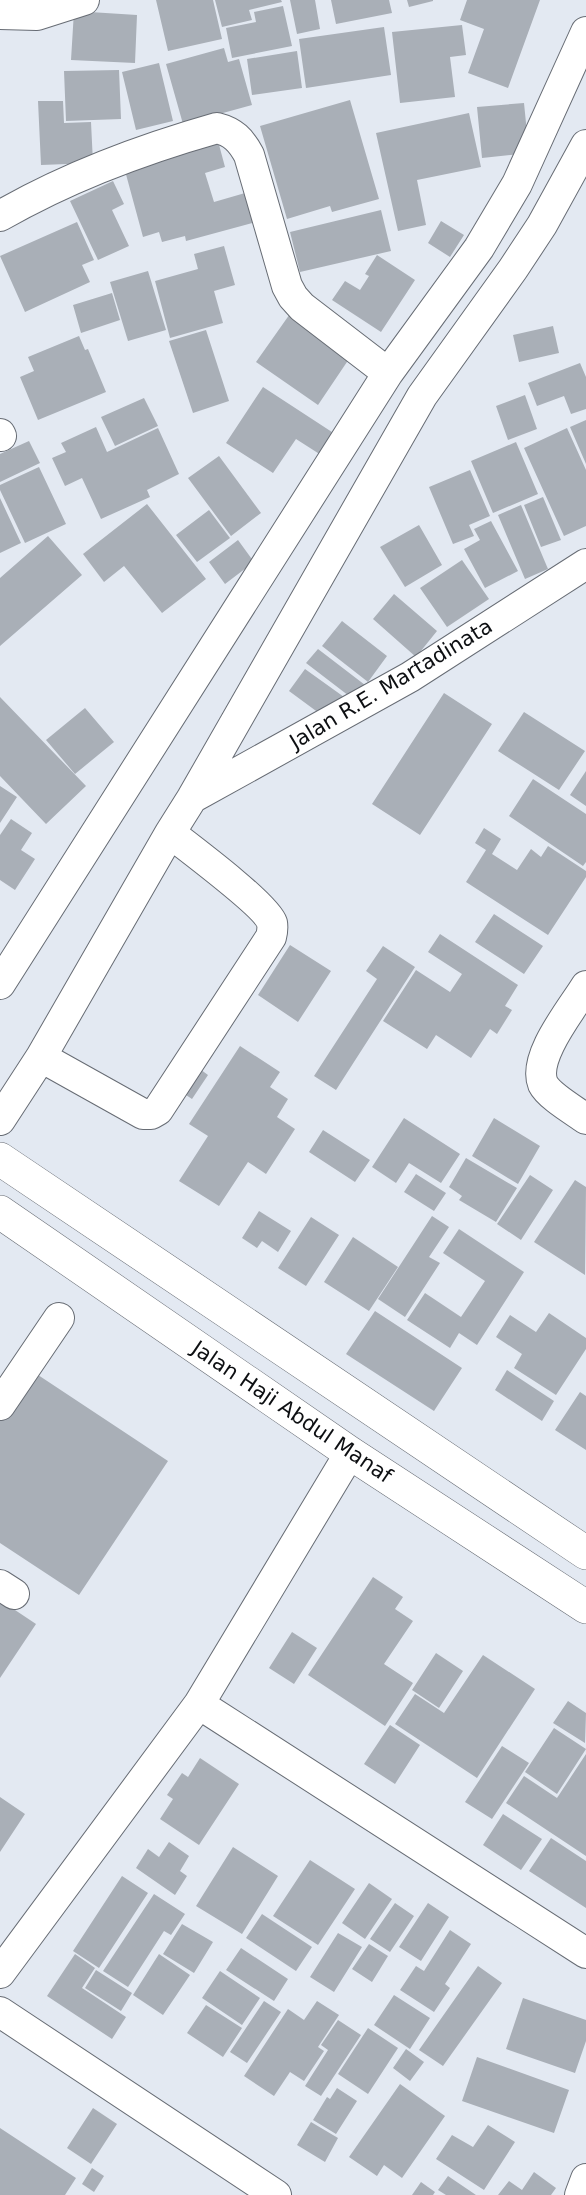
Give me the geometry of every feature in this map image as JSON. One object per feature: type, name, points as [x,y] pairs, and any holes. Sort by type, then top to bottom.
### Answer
[{"type":"main road","points":[[0,1160],[586,1553]]},
{"type":"main road","name":"Jalan Haji Abdul Manaf","points":[[0,1212],[350,1453],[586,1607]]},
{"type":"street","points":[[0,14],[37,15],[84,0]]},
{"type":"street","points":[[0,984],[388,373],[479,248],[517,184],[586,32]]},
{"type":"street","points":[[0,216],[33,197],[164,143],[217,128],[225,130],[234,134],[243,143],[249,155],[287,286],[293,297],[302,307],[388,373]]},
{"type":"street","points":[[0,1120],[41,1057],[170,832],[192,798],[422,396],[542,225],[586,145]]},
{"type":"street","points":[[479,248],[513,269]]},
{"type":"street","name":"Jalan R.E. Martadinata","points":[[192,798],[410,677],[586,564]]},
{"type":"street","points":[[41,1057],[143,1114],[151,1114],[158,1110],[271,937],[272,922],[268,917],[228,879],[170,832]]},
{"type":"street","points":[[586,986],[544,1054],[540,1072],[544,1086],[586,1119]]},
{"type":"street","points":[[0,1405],[59,1318]]},
{"type":"street","points":[[0,1973],[199,1704],[350,1453]]},
{"type":"street","points":[[199,1704],[586,1953]]},
{"type":"street","points":[[0,2012],[276,2195]]},
{"type":"street","points":[[580,2195],[586,2179]]},
{"type":"building","points":[[156,0],[213,0],[222,39],[168,51]]},
{"type":"building","points":[[215,0],[281,0],[282,2],[249,10],[252,20],[222,27]]},
{"type":"building","points":[[290,0],[315,0],[320,29],[297,34]]},
{"type":"building","points":[[331,0],[389,0],[392,13],[336,24]]},
{"type":"building","points":[[407,0],[433,0],[433,1],[409,7]]},
{"type":"building","points":[[467,0],[540,0],[508,88],[468,73],[484,29],[460,20]]},
{"type":"building","points":[[283,6],[292,46],[232,58],[226,28],[256,22],[254,12]]},
{"type":"building","points":[[74,11],[137,15],[135,63],[71,60]]},
{"type":"building","points":[[462,25],[466,55],[450,57],[455,97],[400,103],[392,32]]},
{"type":"building","points":[[384,27],[391,75],[306,88],[299,39]]},
{"type":"building","points":[[224,48],[228,62],[239,59],[252,105],[183,124],[166,64]]},
{"type":"building","points":[[297,51],[302,88],[252,95],[247,59]]},
{"type":"building","points":[[159,63],[173,121],[136,130],[122,72]]},
{"type":"building","points":[[119,70],[121,119],[66,121],[64,71]]},
{"type":"building","points":[[350,100],[379,199],[332,212],[330,206],[287,219],[260,126]]},
{"type":"building","points":[[38,101],[63,101],[64,123],[91,122],[93,163],[41,165]]},
{"type":"building","points":[[524,103],[529,153],[482,158],[477,107]]},
{"type":"building","points":[[469,113],[481,167],[417,180],[426,225],[398,231],[376,133]]},
{"type":"building","points":[[218,141],[225,167],[205,173],[214,202],[252,191],[260,221],[186,241],[185,236],[162,242],[159,232],[143,237],[124,167]]},
{"type":"building","points":[[113,181],[124,204],[112,210],[129,246],[98,260],[70,201]]},
{"type":"building","points":[[381,210],[391,251],[300,272],[290,232]]},
{"type":"building","points":[[441,221],[464,235],[450,257],[428,243]]},
{"type":"building","points":[[77,222],[94,260],[82,265],[90,282],[25,312],[0,256]]},
{"type":"building","points":[[224,246],[235,285],[214,291],[223,323],[170,338],[155,281],[198,269],[194,254]]},
{"type":"building","points":[[377,255],[415,280],[381,332],[332,300],[345,281],[360,290],[369,276],[365,274]]},
{"type":"building","points":[[148,271],[166,330],[128,341],[110,282]]},
{"type":"building","points":[[112,293],[120,320],[81,333],[73,305]]},
{"type":"building","points":[[292,311],[353,353],[318,405],[256,362]]},
{"type":"building","points":[[553,326],[559,353],[519,362],[513,335]]},
{"type":"building","points":[[206,330],[229,401],[193,413],[169,341]]},
{"type":"building","points":[[79,336],[85,350],[88,349],[106,392],[38,420],[20,377],[34,371],[28,357]]},
{"type":"building","points":[[580,363],[586,377],[586,409],[571,414],[564,396],[537,406],[528,383]]},
{"type":"building","points":[[263,387],[335,434],[321,455],[296,439],[273,473],[226,443]]},
{"type":"building","points":[[525,395],[537,429],[508,440],[496,406]]},
{"type":"building","points":[[144,398],[158,426],[115,446],[101,417]]},
{"type":"building","points":[[586,420],[586,464],[570,427]]},
{"type":"building","points":[[96,427],[107,452],[158,428],[179,474],[147,490],[150,497],[101,519],[82,478],[65,486],[52,458],[66,452],[61,443]]},
{"type":"building","points":[[567,428],[586,470],[586,526],[564,536],[524,448]]},
{"type":"building","points":[[29,441],[40,463],[0,482],[0,454]]},
{"type":"building","points":[[516,442],[538,494],[493,513],[471,461]]},
{"type":"building","points":[[219,456],[261,513],[231,536],[188,478]]},
{"type":"building","points":[[39,467],[66,524],[25,543],[0,490],[0,485]]},
{"type":"building","points":[[470,470],[490,516],[469,525],[474,536],[453,544],[429,487]]},
{"type":"building","points":[[543,497],[561,540],[541,547],[524,505]]},
{"type":"building","points":[[0,498],[21,543],[0,553]]},
{"type":"building","points":[[147,504],[206,579],[162,613],[124,566],[104,582],[83,554]]},
{"type":"building","points":[[521,505],[548,569],[525,579],[498,515]]},
{"type":"building","points":[[209,510],[230,538],[197,562],[176,535]]},
{"type":"building","points":[[491,521],[518,571],[485,588],[464,549],[480,540],[474,529]]},
{"type":"building","points":[[419,525],[442,565],[405,587],[380,547]]},
{"type":"building","points":[[48,536],[82,575],[0,646],[0,578]]},
{"type":"building","points":[[238,540],[254,562],[225,584],[209,562]]},
{"type":"building","points":[[462,560],[489,599],[447,627],[420,588]]},
{"type":"building","points":[[394,594],[437,631],[416,657],[373,619]]},
{"type":"building","points":[[342,621],[387,656],[368,682],[322,646]]},
{"type":"building","points":[[318,649],[365,685],[353,699],[306,663]]},
{"type":"building","points":[[305,669],[344,697],[327,719],[289,691]]},
{"type":"building","points":[[444,693],[492,724],[420,835],[372,804]]},
{"type":"building","points":[[0,697],[86,786],[46,824],[0,776]]},
{"type":"building","points":[[85,708],[114,742],[75,774],[46,740]]},
{"type":"building","points":[[524,712],[585,751],[559,790],[498,751]]},
{"type":"building","points":[[586,771],[586,806],[570,795]]},
{"type":"building","points":[[533,779],[586,814],[586,862],[583,866],[509,816]]},
{"type":"building","points":[[0,786],[17,797],[0,823]]},
{"type":"building","points":[[11,819],[32,833],[21,850],[35,859],[15,890],[0,880],[0,835]]},
{"type":"building","points":[[484,828],[501,839],[492,854],[517,870],[531,849],[541,857],[548,846],[586,871],[586,877],[548,935],[466,882],[486,850],[475,843]]},
{"type":"building","points":[[494,914],[543,946],[524,974],[475,942]]},
{"type":"building","points":[[440,934],[518,985],[505,1006],[512,1010],[497,1034],[490,1029],[471,1058],[436,1035],[427,1049],[383,1021],[416,970],[450,992],[462,974],[428,952]]},
{"type":"building","points":[[290,945],[331,971],[298,1022],[258,995]]},
{"type":"building","points":[[383,946],[415,967],[336,1090],[314,1076],[377,979],[366,971]]},
{"type":"building","points":[[240,1046],[280,1072],[270,1087],[288,1099],[277,1117],[295,1129],[266,1174],[248,1162],[219,1206],[179,1181],[208,1136],[189,1124]]},
{"type":"building","points":[[193,1064],[208,1075],[192,1099],[177,1089]]},
{"type":"building","points":[[404,1118],[460,1154],[441,1183],[409,1163],[396,1183],[372,1167]]},
{"type":"building","points":[[494,1118],[540,1146],[518,1184],[472,1156]]},
{"type":"building","points":[[323,1130],[370,1160],[355,1182],[309,1152]]},
{"type":"building","points":[[466,1158],[517,1188],[496,1222],[459,1200],[462,1196],[449,1187]]},
{"type":"building","points":[[416,1174],[446,1193],[434,1211],[404,1192]]},
{"type":"building","points":[[530,1175],[553,1190],[521,1240],[497,1224]]},
{"type":"building","points":[[575,1180],[586,1187],[585,1275],[534,1242]]},
{"type":"building","points":[[259,1211],[291,1231],[278,1252],[262,1241],[257,1248],[242,1238]]},
{"type":"building","points":[[432,1216],[449,1227],[429,1257],[440,1263],[405,1317],[378,1299]]},
{"type":"building","points":[[311,1217],[339,1235],[306,1286],[278,1268]]},
{"type":"building","points":[[459,1229],[524,1272],[477,1345],[459,1333],[450,1348],[407,1320],[425,1293],[461,1317],[485,1281],[443,1253]]},
{"type":"building","points":[[353,1237],[398,1267],[369,1311],[324,1282]]},
{"type":"building","points":[[375,1311],[462,1368],[434,1411],[346,1354]]},
{"type":"building","points":[[549,1313],[586,1338],[586,1349],[556,1395],[514,1368],[522,1354],[496,1337],[510,1315],[536,1332]]},
{"type":"building","points":[[29,1369],[168,1461],[79,1595],[0,1543],[0,1413]]},
{"type":"building","points":[[507,1370],[554,1401],[542,1421],[495,1390]]},
{"type":"building","points":[[580,1392],[586,1396],[586,1450],[555,1430]]},
{"type":"building","points":[[373,1577],[403,1597],[395,1609],[413,1621],[384,1664],[413,1683],[385,1726],[308,1675]]},
{"type":"building","points":[[0,1600],[36,1624],[0,1678]]},
{"type":"building","points":[[292,1632],[317,1648],[294,1684],[269,1668]]},
{"type":"building","points":[[436,1653],[463,1671],[439,1708],[412,1690]]},
{"type":"building","points":[[483,1655],[535,1689],[477,1778],[395,1724],[415,1694],[444,1713]]},
{"type":"building","points":[[568,1701],[586,1713],[585,1743],[553,1723]]},
{"type":"building","points":[[390,1725],[420,1745],[395,1784],[364,1764]]},
{"type":"building","points":[[554,1728],[586,1749],[557,1794],[525,1772]]},
{"type":"building","points":[[502,1746],[529,1763],[492,1819],[465,1802]]},
{"type":"building","points":[[586,1754],[586,1856],[506,1803],[524,1776],[557,1798]]},
{"type":"building","points":[[200,1758],[239,1784],[199,1845],[160,1819],[173,1799],[167,1795],[182,1773],[188,1777]]},
{"type":"building","points":[[0,1797],[25,1814],[0,1852]]},
{"type":"building","points":[[503,1814],[542,1839],[521,1870],[483,1845]]},
{"type":"building","points":[[551,1838],[586,1861],[586,1908],[529,1871]]},
{"type":"building","points":[[169,1842],[189,1856],[180,1871],[187,1876],[175,1895],[136,1868],[148,1849],[159,1857]]},
{"type":"building","points":[[233,1847],[278,1876],[242,1934],[196,1906]]},
{"type":"building","points":[[310,1860],[355,1889],[318,1945],[273,1916]]},
{"type":"building","points":[[122,1876],[148,1893],[99,1968],[73,1951]]},
{"type":"building","points":[[369,1883],[392,1899],[365,1939],[342,1923]]},
{"type":"building","points":[[154,1894],[185,1914],[171,1935],[164,1931],[128,1987],[103,1971]]},
{"type":"building","points":[[395,1903],[414,1916],[390,1952],[370,1939]]},
{"type":"building","points":[[428,1903],[449,1917],[421,1961],[399,1947]]},
{"type":"building","points":[[262,1914],[312,1947],[296,1971],[246,1938]]},
{"type":"building","points":[[182,1924],[213,1942],[194,1973],[163,1954]]},
{"type":"building","points":[[450,1930],[471,1944],[445,1984],[450,1988],[434,2012],[400,1990],[416,1966],[424,1971]]},
{"type":"building","points":[[338,1933],[362,1947],[334,1992],[310,1977]]},
{"type":"building","points":[[369,1944],[388,1956],[372,1982],[352,1969]]},
{"type":"building","points":[[241,1948],[288,1979],[274,2001],[226,1970]]},
{"type":"building","points":[[75,1954],[95,1968],[82,1988],[126,2017],[112,2039],[47,1996]]},
{"type":"building","points":[[159,1954],[190,1975],[163,2015],[133,1995]]},
{"type":"building","points":[[478,1966],[502,1983],[443,2066],[419,2050]]},
{"type":"building","points":[[96,1970],[132,1993],[121,2011],[85,1988]]},
{"type":"building","points":[[220,1971],[260,1998],[242,2025],[202,1998]]},
{"type":"building","points":[[394,1995],[430,2018],[410,2049],[374,2025]]},
{"type":"building","points":[[523,1998],[586,2020],[586,2041],[575,2073],[506,2049]]},
{"type":"building","points":[[264,2001],[281,2012],[247,2063],[230,2052]]},
{"type":"building","points":[[317,2001],[339,2015],[318,2047],[324,2051],[304,2081],[290,2072],[274,2096],[244,2076],[288,2009],[304,2020]]},
{"type":"building","points":[[206,2005],[242,2028],[223,2057],[187,2033]]},
{"type":"building","points":[[338,2020],[361,2035],[321,2096],[305,2086],[328,2050],[321,2045]]},
{"type":"building","points":[[368,2028],[398,2048],[368,2094],[338,2074]]},
{"type":"building","points":[[406,2049],[424,2062],[410,2081],[393,2068]]},
{"type":"building","points":[[477,2057],[569,2090],[554,2133],[462,2101]]},
{"type":"building","points":[[400,2084],[445,2116],[402,2178],[384,2165],[377,2176],[349,2157]]},
{"type":"building","points":[[337,2088],[357,2101],[336,2134],[313,2120],[327,2097],[330,2099]]},
{"type":"building","points":[[93,2108],[117,2124],[91,2164],[67,2148]]},
{"type":"building","points":[[311,2122],[338,2138],[325,2162],[297,2145]]},
{"type":"building","points":[[488,2125],[515,2142],[484,2190],[436,2159],[452,2135],[473,2147]]},
{"type":"building","points":[[0,2128],[76,2178],[65,2195],[0,2195]]},
{"type":"building","points":[[92,2168],[104,2176],[94,2192],[82,2184]]},
{"type":"building","points":[[534,2172],[556,2188],[551,2195],[498,2195],[509,2181],[522,2190]]},
{"type":"building","points":[[448,2176],[476,2195],[446,2195],[438,2190]]},
{"type":"building","points":[[421,2182],[435,2192],[433,2195],[412,2195]]}]
